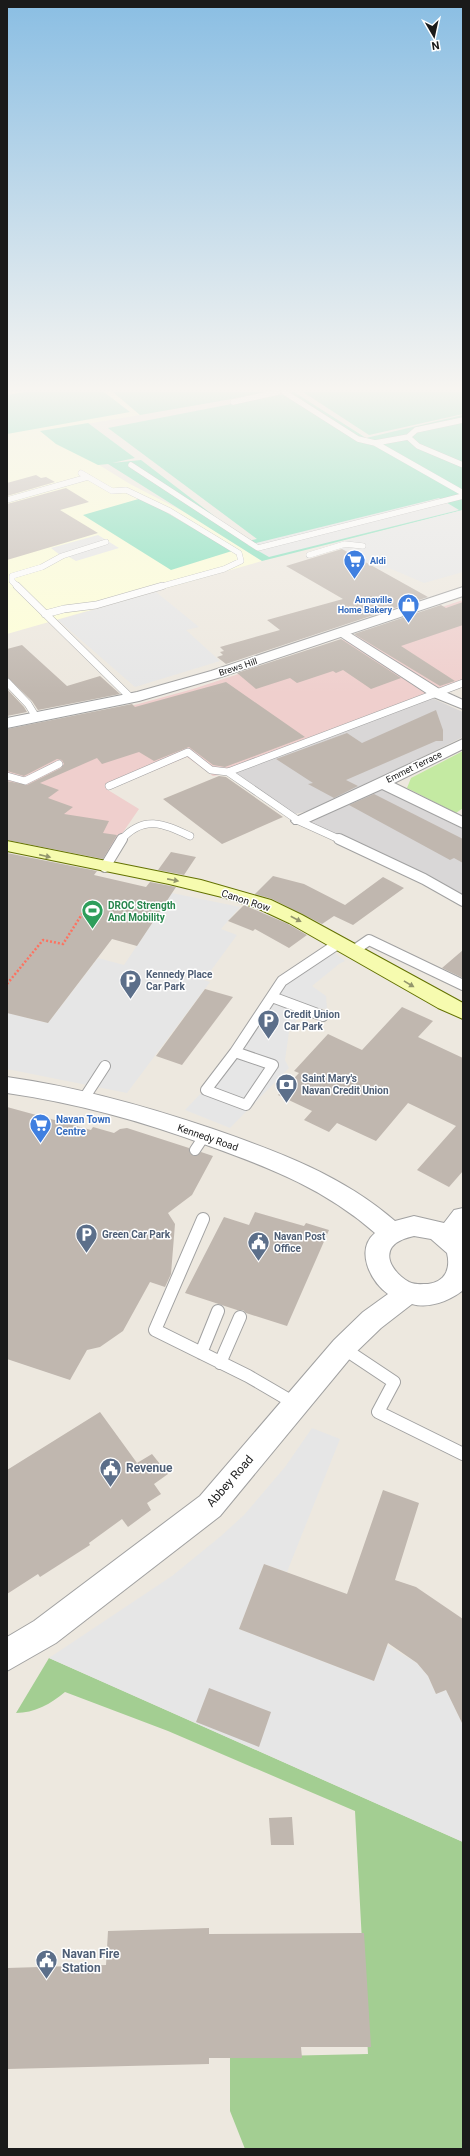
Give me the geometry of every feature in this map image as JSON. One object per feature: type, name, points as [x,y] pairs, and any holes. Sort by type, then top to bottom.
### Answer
[{"type":"main road","name":"Canon Row","points":[[7,846],[46,856],[187,883],[265,904],[346,947],[414,987],[463,1012]]},
{"type":"street","name":"Brews Hill","points":[[7,723],[131,698],[216,674],[463,591]]},
{"type":"street","points":[[342,632],[436,693],[463,705]]},
{"type":"street","name":"Emmet Terrace","points":[[382,782],[463,743]]},
{"type":"street","points":[[299,821],[382,782]]},
{"type":"street","name":"Emmet Terrace","points":[[382,782],[463,823]]},
{"type":"street","name":"Kennedy Road","points":[[7,1085],[134,1112],[200,1142],[318,1180],[364,1208],[391,1232]]},
{"type":"street","points":[[448,1237],[463,1217]]},
{"type":"street","points":[[402,1227],[426,1227],[448,1237],[457,1246],[462,1257],[462,1268],[458,1279],[449,1288],[436,1293],[422,1295],[395,1287],[385,1279],[379,1269],[376,1258],[378,1248],[383,1239],[391,1232],[402,1227]]},
{"type":"street","name":"Abbey Road","points":[[7,1655],[45,1632],[210,1506],[343,1348],[372,1320],[408,1292]]},
{"type":"lane","points":[[7,500],[33,493]]},
{"type":"lane","points":[[45,614],[64,609],[96,605],[224,569],[241,561],[239,553],[170,511],[131,493]]},
{"type":"lane","points":[[173,493],[258,548],[463,496]]},
{"type":"lane","points":[[106,542],[62,556],[42,567],[12,576],[12,581],[131,698]]},
{"type":"lane","points":[[309,555],[345,544],[363,546]]},
{"type":"lane","points":[[7,682],[28,704],[36,717]]},
{"type":"lane","points":[[109,786],[188,752],[211,771],[221,774],[228,772],[463,683]]},
{"type":"lane","points":[[7,776],[26,781],[58,764]]},
{"type":"lane","points":[[228,772],[299,821],[424,879],[463,901]]},
{"type":"lane","points":[[105,867],[117,844],[137,827],[158,823],[190,836]]},
{"type":"lane","points":[[234,1052],[273,1065],[246,1105],[206,1090],[282,982],[346,947],[369,940],[463,985]]},
{"type":"lane","points":[[272,997],[323,1016]]},
{"type":"lane","points":[[83,1100],[105,1066]]},
{"type":"lane","points":[[203,1220],[155,1330],[220,1362],[296,1404]]},
{"type":"lane","points":[[201,1353],[218,1311]]},
{"type":"lane","points":[[220,1362],[240,1317]]},
{"type":"lane","points":[[343,1348],[394,1382],[378,1412],[463,1454]]},
{"type":"path","points":[[7,984],[43,940],[63,944],[91,900]]},
{"type":"shaded area","points":[[7,493],[147,493],[190,515],[262,561],[7,634]]},
{"type":"shaded area","points":[[439,498],[459,510],[269,557],[248,545]]},
{"type":"shaded area","points":[[463,510],[463,572],[424,583],[389,568],[380,570],[332,544]]},
{"type":"shaded area","points":[[98,535],[119,548],[76,561],[64,554],[60,555],[51,548]]},
{"type":"shaded area","points":[[156,592],[199,627],[186,630],[220,661],[135,687],[58,620]]},
{"type":"shaded area","points":[[463,600],[463,686],[233,773],[213,776],[187,757],[108,790],[139,809],[108,854],[37,844],[7,836],[7,731],[98,715],[193,689]]},
{"type":"shaded area","points":[[432,698],[463,712],[463,737],[316,809],[295,814],[233,773]]},
{"type":"shaded area","points":[[383,789],[463,829],[463,900],[309,823],[335,809]]},
{"type":"shaded area","name":"Kennedy Place Car Park","points":[[172,893],[240,907],[221,929],[237,935],[204,980],[210,982],[127,1093],[7,1069],[7,1013],[48,1023],[98,958],[124,965]]},
{"type":"shaded area","name":"Credit Union Car Park","points":[[332,951],[345,961],[339,964],[312,986],[326,996],[327,1009],[309,1008],[293,1024],[289,1032],[285,1060],[289,1068],[230,1128],[185,1110],[242,1050],[259,1025],[276,991],[319,958]]},
{"type":"shaded area","points":[[312,1428],[340,1439],[287,1572],[264,1564],[239,1629],[374,1681],[387,1645],[417,1663],[428,1676],[436,1694],[446,1690],[463,1725],[463,1842],[49,1658],[172,1576],[221,1536],[244,1515],[285,1467]]},
{"type":"green space","points":[[153,493],[184,493],[247,541],[257,539],[195,493],[463,493],[463,510],[262,561]]},
{"type":"green space","points":[[142,498],[232,551],[171,570],[83,515]]},
{"type":"green space","points":[[463,751],[463,808],[456,813],[407,788],[411,778]]},
{"type":"green space","points":[[49,1658],[463,1842],[463,2149],[245,2149],[230,2111],[230,2057],[368,2054],[355,1811],[168,1731],[65,1692],[36,1710],[16,1713]]},
{"type":"building","points":[[7,493],[19,493],[7,496]]},
{"type":"building","points":[[49,493],[74,493],[89,502],[60,510],[98,533],[7,560],[7,504]]},
{"type":"building","points":[[342,549],[428,597],[226,664],[217,657],[223,655],[220,652],[224,651],[220,647],[280,630],[267,620],[343,599],[286,566]]},
{"type":"building","points":[[463,602],[463,625],[401,646],[455,681],[440,686],[354,634],[441,605],[446,608]]},
{"type":"building","points":[[341,639],[401,678],[371,689],[343,670],[336,673],[333,671],[297,683],[290,678],[256,689],[237,673]]},
{"type":"building","points":[[22,645],[67,686],[100,676],[120,694],[38,710],[32,701],[7,677],[7,649]]},
{"type":"building","points":[[226,682],[305,737],[225,767],[213,765],[189,747],[154,761],[139,752],[102,764],[97,758],[40,783],[59,790],[48,798],[73,807],[64,814],[109,821],[103,833],[117,835],[103,859],[7,840],[7,781],[27,785],[61,768],[64,764],[62,760],[57,759],[24,776],[7,771],[7,729],[132,704],[135,707]]},
{"type":"building","points":[[7,689],[24,707],[27,712],[7,716]]},
{"type":"building","points":[[436,710],[443,730],[443,741],[436,741],[346,780],[358,786],[334,798],[308,784],[313,783],[276,759],[347,733],[362,743]]},
{"type":"building","points":[[219,776],[226,777],[283,817],[222,844],[163,799]]},
{"type":"building","points":[[374,794],[463,839],[463,863],[454,858],[450,860],[349,805]]},
{"type":"building","points":[[171,852],[196,857],[184,875],[158,870]]},
{"type":"building","points":[[7,853],[97,871],[94,875],[146,887],[150,882],[176,887],[137,946],[112,939],[48,1023],[7,1013]]},
{"type":"building","points":[[273,876],[304,884],[345,905],[383,877],[404,888],[353,925],[334,916],[322,924],[272,899],[255,894]]},
{"type":"building","points":[[244,905],[288,924],[307,935],[289,948],[255,929],[253,931],[228,921]]},
{"type":"building","points":[[463,950],[463,978],[442,968]]},
{"type":"building","points":[[205,989],[233,997],[182,1065],[156,1056]]},
{"type":"building","points":[[402,1007],[433,1021],[418,1037],[463,1058],[463,1171],[449,1187],[417,1170],[456,1126],[408,1103],[376,1141],[337,1123],[329,1132],[304,1120],[312,1111],[278,1095],[299,1073],[294,1071],[328,1034],[362,1050]]},
{"type":"building","name":"Green Car Park","points":[[7,1107],[91,1130],[93,1127],[114,1133],[120,1129],[127,1128],[189,1148],[190,1153],[194,1156],[201,1152],[213,1156],[192,1195],[168,1213],[175,1224],[171,1274],[165,1287],[150,1282],[123,1331],[100,1347],[87,1350],[70,1380],[7,1359]]},
{"type":"building","name":"Navan Post Office","points":[[255,1212],[304,1226],[306,1223],[329,1230],[287,1326],[246,1313],[243,1310],[237,1310],[185,1293],[224,1217],[249,1225]]},
{"type":"building","points":[[100,1412],[137,1463],[152,1454],[168,1474],[154,1484],[161,1494],[147,1503],[151,1510],[128,1527],[122,1519],[89,1543],[90,1545],[40,1577],[38,1574],[7,1594],[7,1470]]},
{"type":"building","points":[[383,1490],[419,1503],[395,1580],[416,1587],[463,1619],[463,1725],[446,1690],[436,1694],[428,1676],[417,1663],[388,1643],[374,1681],[239,1629],[264,1564],[347,1594]]},
{"type":"building","points":[[209,1688],[271,1712],[259,1747],[196,1722]]},
{"type":"building","points":[[292,1817],[294,1845],[271,1845],[269,1818]]},
{"type":"building","points":[[209,1928],[209,1934],[364,1933],[371,2047],[301,2047],[302,2058],[209,2058],[209,2064],[7,2069],[7,1968],[106,1965],[108,1931]]},
{"type":"place","name":"Aldi","points":[[354,580]]},
{"type":"place","name":"Annaville Home Bakery","points":[[408,624]]},
{"type":"place","name":"DROC Strength And Mobility","points":[[92,930]]},
{"type":"place","name":"Kennedy Place Car Park","points":[[131,1000]]},
{"type":"place","name":"Credit Union Car Park","points":[[269,1040]]},
{"type":"place","name":"Saint Mary's Navan Credit Union","points":[[286,1104]]},
{"type":"place","name":"Navan Town Centre","points":[[41,1144]]},
{"type":"place","name":"Green Car Park","points":[[86,1254]]},
{"type":"place","name":"Navan Post Office","points":[[258,1262]]},
{"type":"place","name":"Revenue","points":[[110,1488]]},
{"type":"place","name":"Navan Fire Station","points":[[46,1980]]}]
